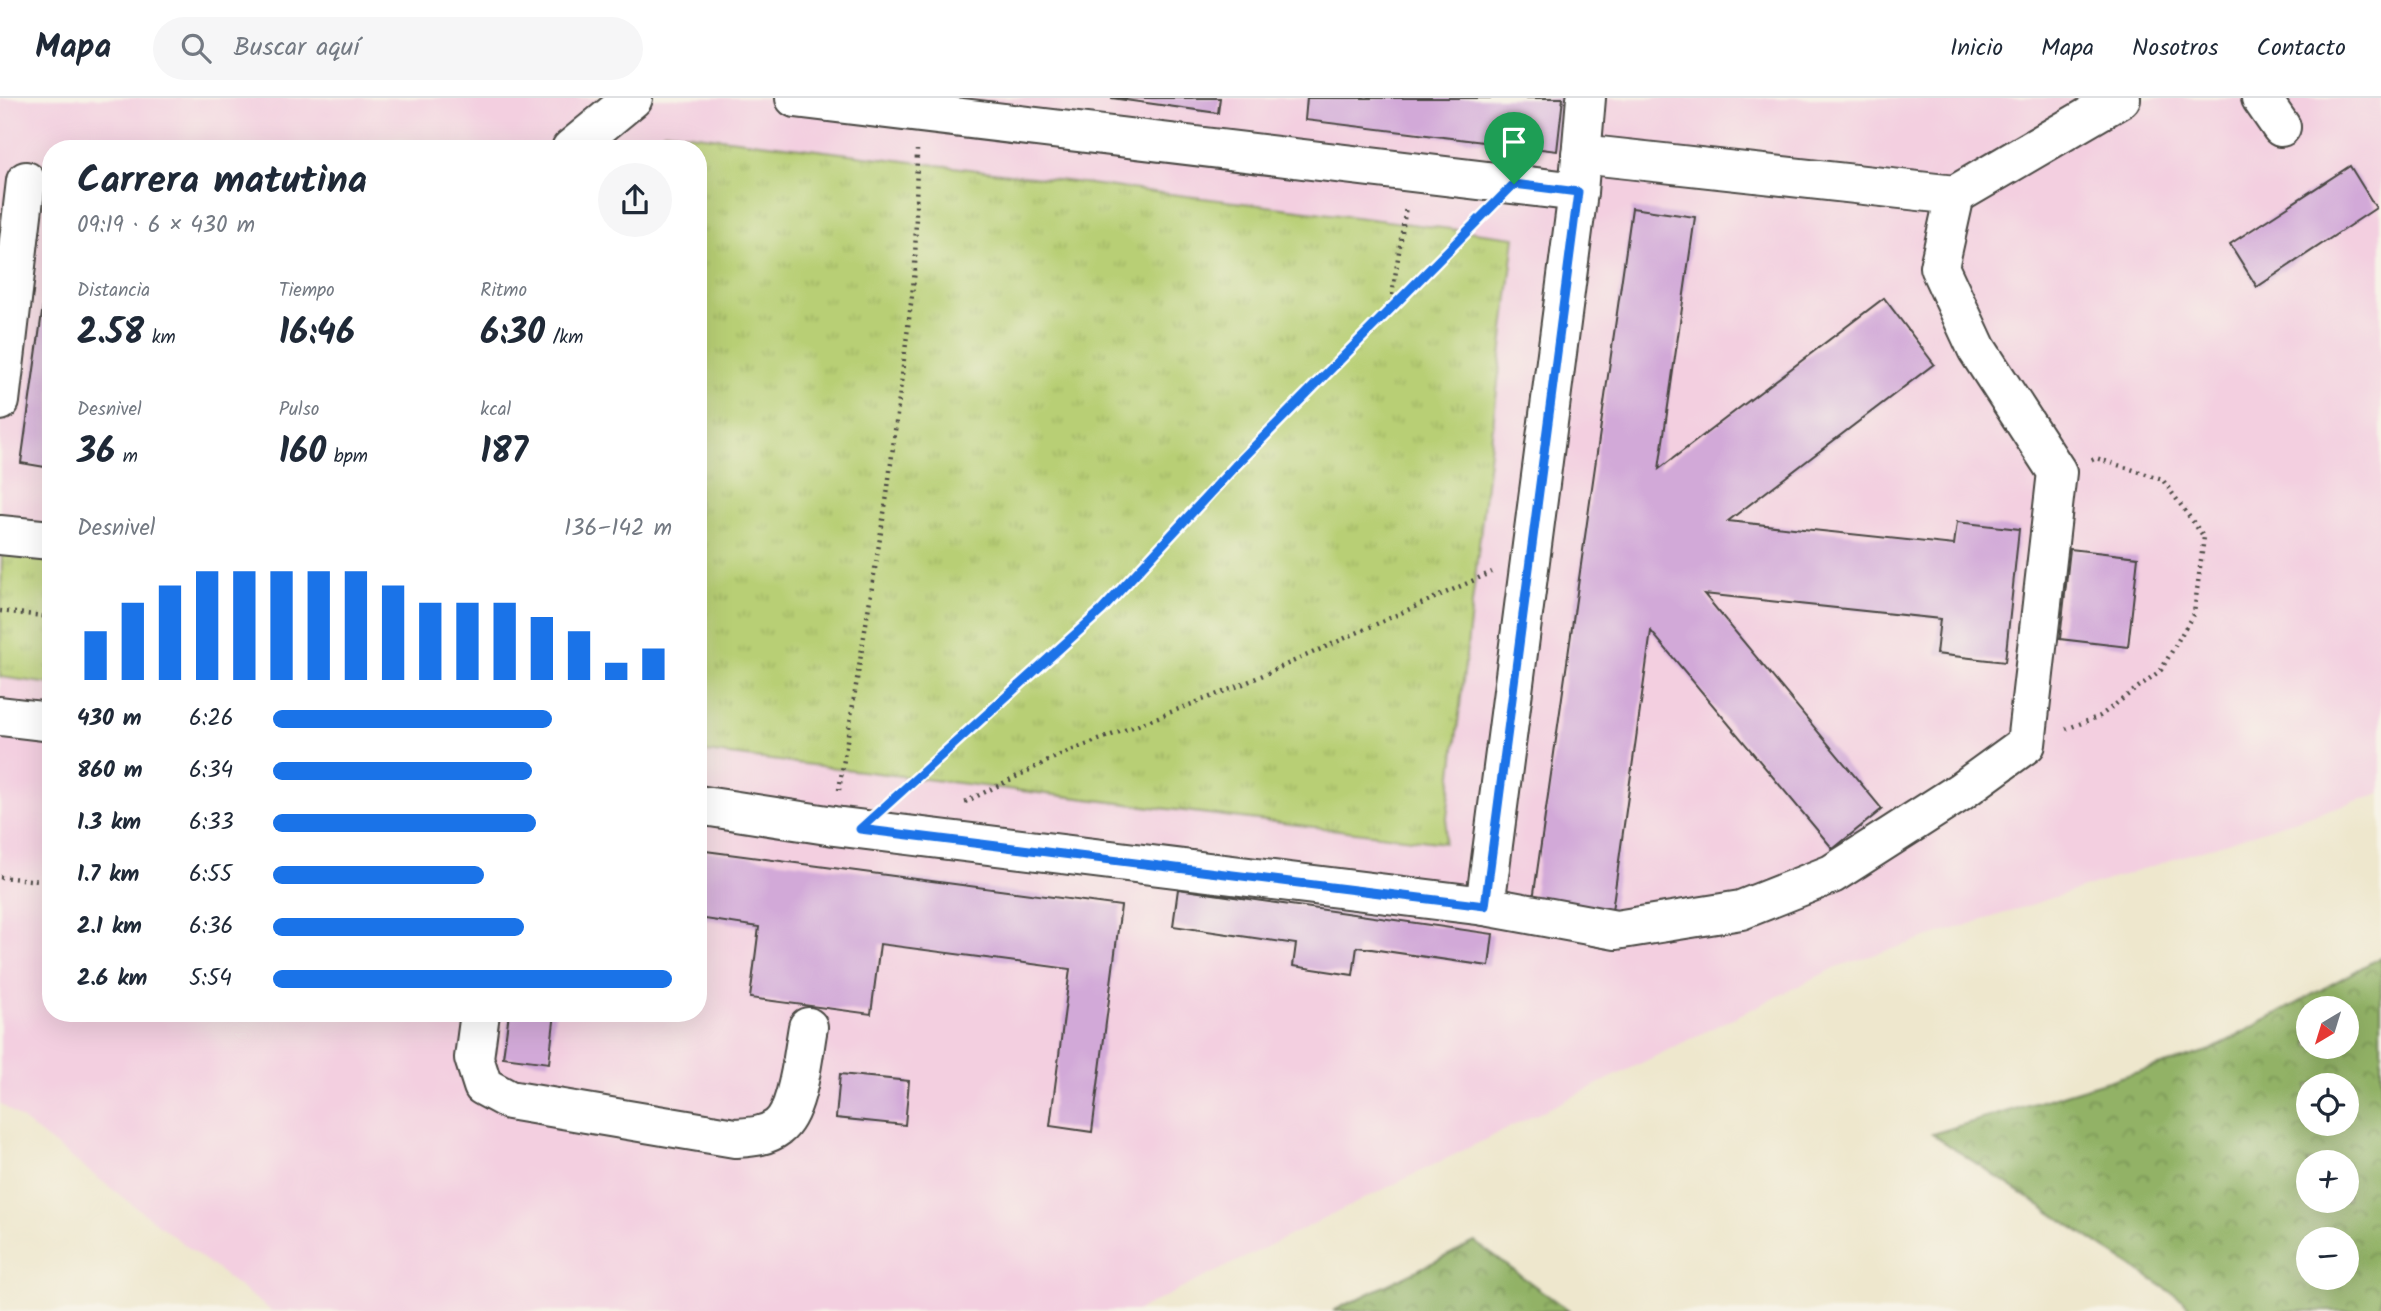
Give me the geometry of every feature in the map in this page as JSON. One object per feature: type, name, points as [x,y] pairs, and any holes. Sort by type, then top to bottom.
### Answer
[{"type":"street","points":[[582,140],[633,98]]},
{"type":"street","points":[[795,98],[925,111],[1578,192]]},
{"type":"street","points":[[1485,906],[1578,192],[1586,98]]},
{"type":"street","points":[[1581,154],[1955,195],[2121,98]]},
{"type":"street","points":[[0,401],[25,181]]},
{"type":"street","points":[[707,806],[847,827],[1485,906],[1616,930],[1741,910],[1832,874],[1960,792],[2026,744],[2057,472],[1977,349],[1939,267],[1955,195]]},
{"type":"street","points":[[0,535],[42,539]]},
{"type":"street","points":[[0,716],[42,721]]},
{"type":"street","points":[[479,1022],[474,1058],[483,1086],[509,1100],[735,1138],[759,1136],[778,1127],[789,1112],[808,1027]]},
{"type":"path","points":[[847,827],[915,271],[915,161],[925,111]]},
{"type":"path","points":[[1390,310],[1411,172]]},
{"type":"path","points":[[847,827],[1102,610],[1235,466],[1514,184]]},
{"type":"path","points":[[2026,744],[2101,716],[2161,670],[2194,613],[2204,537],[2162,479],[2096,458],[2057,472]]},
{"type":"path","points":[[962,803],[1060,755],[1241,685],[1531,554]]},
{"type":"path","points":[[0,611],[42,616]]},
{"type":"path","points":[[0,877],[42,881]]},
{"type":"shaded area","points":[[0,98],[2381,98],[2381,793],[1839,966],[1136,1311],[271,1311],[0,1103]]},
{"type":"green space","points":[[664,131],[1515,237],[1444,843],[707,752],[707,140],[656,140]]},
{"type":"green space","points":[[2,548],[42,553],[42,683],[0,677]]},
{"type":"green space","points":[[2381,957],[2381,1311],[2192,1311],[2183,1300],[1932,1134],[2211,1050],[2296,1004],[2296,1059],[2359,1059],[2359,996],[2310,996]]},
{"type":"green space","points":[[1475,1242],[1569,1311],[1333,1311]]},
{"type":"building","points":[[1111,98],[1220,98],[1218,113]]},
{"type":"building","points":[[1307,98],[1563,98],[1557,151],[1305,120]]},
{"type":"building","points":[[2350,166],[2376,208],[2257,287],[2230,244]]},
{"type":"building","points":[[1632,208],[1695,217],[1659,469],[1884,298],[1934,364],[1728,521],[1954,545],[1957,522],[2019,529],[2005,662],[1936,654],[1940,619],[1704,594],[1882,809],[1833,849],[1651,631],[1611,918],[1532,907]]},
{"type":"building","points":[[42,313],[42,466],[21,463]]},
{"type":"building","points":[[2070,549],[2138,557],[2128,647],[2060,639]]},
{"type":"building","points":[[707,851],[1121,906],[1092,1132],[1050,1126],[1070,969],[880,944],[871,1014],[750,998],[759,927],[707,919]]},
{"type":"building","points":[[1178,889],[1493,934],[1489,966],[1357,947],[1353,975],[1293,966],[1296,944],[1173,926]]},
{"type":"building","points":[[508,1022],[554,1022],[549,1063],[503,1057]]},
{"type":"building","points":[[840,1074],[909,1081],[905,1125],[836,1118]]},
{"type":"route","points":[[1514,184],[1578,192],[1485,906],[860,829],[947,747],[1102,610],[1235,466],[1514,184]]}]
